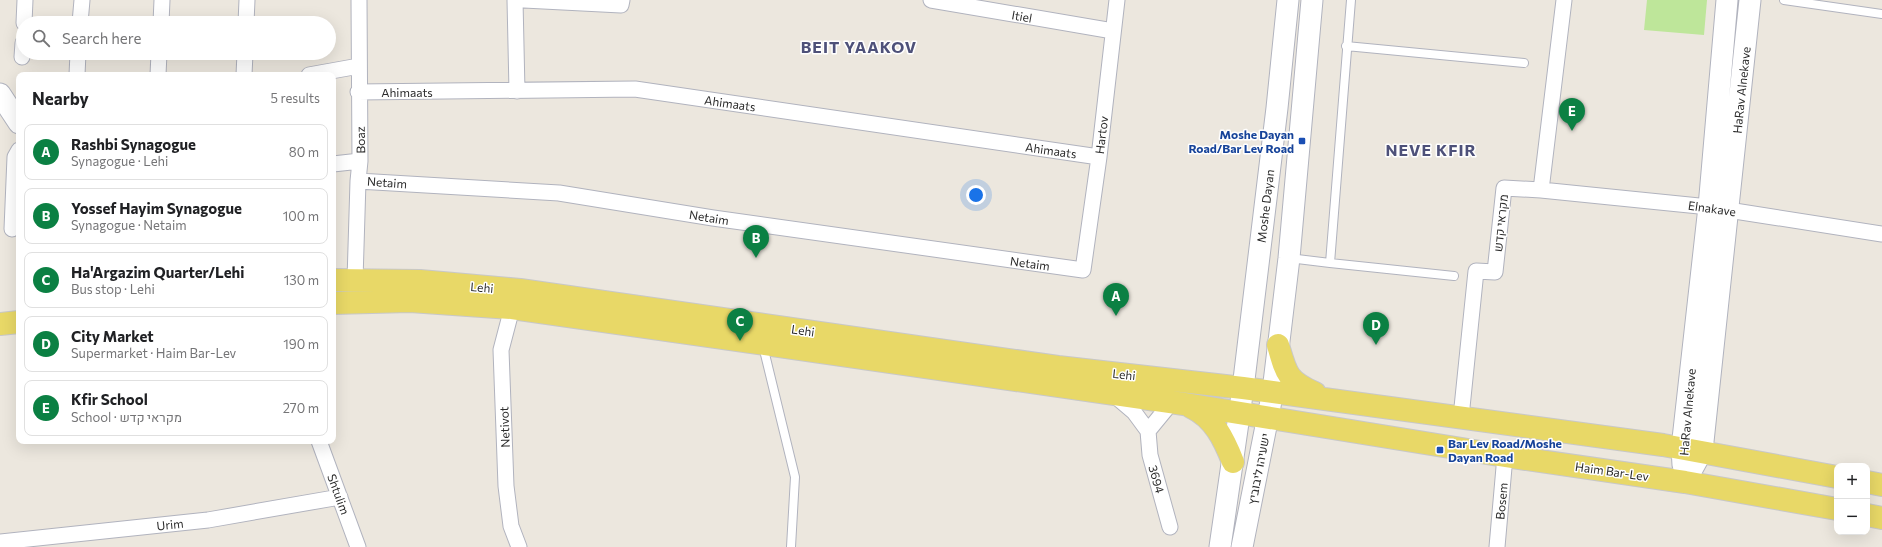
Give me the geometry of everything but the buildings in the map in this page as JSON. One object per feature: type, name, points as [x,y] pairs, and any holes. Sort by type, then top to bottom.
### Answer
[{"type":"main road","name":"Lehi","points":[[336,280],[420,281],[520,290],[1058,367],[1272,391]]},
{"type":"main road","name":"Lehi","points":[[336,303],[410,301],[512,308],[1178,403],[1268,418]]},
{"type":"main road","points":[[0,324],[16,322]]},
{"type":"main road","points":[[0,339],[16,337]]},
{"type":"main road","points":[[1278,345],[1289,378],[1306,389],[1337,401]]},
{"type":"main road","points":[[1272,391],[1692,449],[1834,476]]},
{"type":"main road","points":[[1178,403],[1205,416],[1218,428],[1233,462]]},
{"type":"main road","name":"Haim Bar-Lev","points":[[1268,418],[1505,456],[1685,482],[1834,508]]},
{"type":"main road","points":[[1870,483],[1882,485]]},
{"type":"main road","points":[[1870,516],[1882,518]]},
{"type":"street","points":[[24,16],[25,0]]},
{"type":"street","points":[[81,16],[82,0]]},
{"type":"street","points":[[161,16],[162,0]]},
{"type":"street","points":[[246,16],[247,0]]},
{"type":"street","name":"Boaz","points":[[355,280],[358,180],[360,161],[358,92],[359,0]]},
{"type":"street","points":[[515,0],[517,91]]},
{"type":"street","points":[[524,0],[621,5],[622,0]]},
{"type":"street","name":"Itiel","points":[[931,0],[1113,31]]},
{"type":"street","name":"Hartov","points":[[1083,270],[1099,157],[1117,0]]},
{"type":"street","name":"Moshe Dayan","points":[[1239,413],[1277,108],[1288,0]]},
{"type":"street","points":[[1272,391],[1289,258],[1312,0]]},
{"type":"street","points":[[1541,190],[1564,0]]},
{"type":"street","name":"HaRav Alnekave","points":[[1718,208],[1727,0]]},
{"type":"street","name":"HaRav Alnekave","points":[[1685,482],[1692,449],[1718,208],[1750,0]]},
{"type":"street","points":[[77,72],[78,60]]},
{"type":"street","points":[[158,72],[159,60]]},
{"type":"street","points":[[244,72],[245,60]]},
{"type":"street","points":[[325,72],[359,66]]},
{"type":"street","name":"Ahimaats","points":[[358,92],[635,89],[1099,157]]},
{"type":"street","points":[[0,94],[16,118]]},
{"type":"street","points":[[12,229],[14,157],[16,154]]},
{"type":"street","points":[[336,164],[360,161]]},
{"type":"street","name":"Netaim","points":[[358,180],[559,193],[713,218],[1083,270]]},
{"type":"street","name":"מקראי קדש","points":[[1461,418],[1476,271],[1495,272],[1504,188],[1541,190]]},
{"type":"street","name":"Elnakave","points":[[1541,190],[1718,208],[1882,234]]},
{"type":"street","name":"Netivot","points":[[512,308],[501,350],[506,486],[512,526],[519,547]]},
{"type":"street","name":"ישעיהו ליבוביץ","points":[[1242,547],[1272,391]]},
{"type":"street","points":[[1114,394],[1134,412],[1148,431],[1178,403]]},
{"type":"street","name":"ישעיהו ליבוביץ","points":[[1220,547],[1239,413]]},
{"type":"street","name":"3694","points":[[1148,431],[1150,455],[1170,527]]},
{"type":"street","name":"Shtulim","points":[[320,444],[358,547]]},
{"type":"street","name":"Bosem","points":[[1497,547],[1505,456]]},
{"type":"street","name":"Urim","points":[[0,542],[208,520],[340,497]]},
{"type":"lane","points":[[1330,263],[1350,0]]},
{"type":"lane","points":[[1784,0],[1882,14]]},
{"type":"lane","points":[[1346,46],[1524,63]]},
{"type":"lane","points":[[1289,258],[1454,276]]},
{"type":"lane","points":[[763,343],[795,477],[791,547]]},
{"type":"green space","points":[[1647,0],[1707,0],[1704,35],[1644,30]]},
{"type":"place","name":"Kfir School","points":[[1572,131]]},
{"type":"place","name":"Moshe Dayan Road/Bar Lev Road","points":[[1302,141]]},
{"type":"place","name":"Yossef Hayim Synagogue","points":[[756,258]]},
{"type":"place","name":"Rashbi Synagogue","points":[[1116,316]]},
{"type":"place","name":"Ha'Argazim Quarter/Lehi","points":[[740,341]]},
{"type":"place","name":"City Market","points":[[1376,345]]},
{"type":"place","name":"Bar Lev Road/Moshe Dayan Road","points":[[1440,450]]},
{"type":"district","name":"BEIT YAAKOV","points":[[859,46]]},
{"type":"district","name":"NEVE KFIR","points":[[1431,149]]}]
